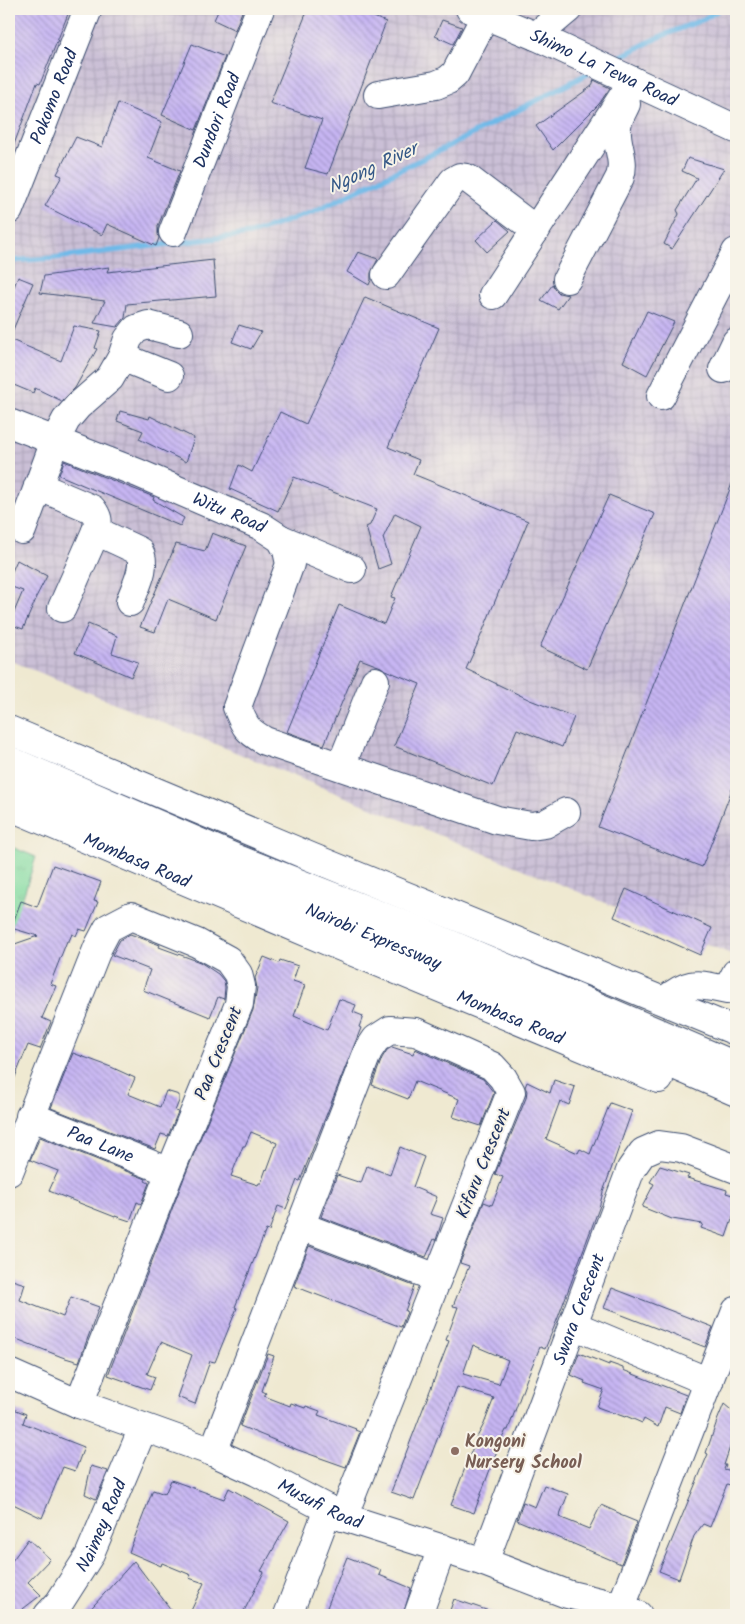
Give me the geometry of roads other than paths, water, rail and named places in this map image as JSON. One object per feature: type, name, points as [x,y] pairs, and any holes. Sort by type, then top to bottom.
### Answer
[{"type":"main road","name":"Pokomo Road","points":[[9,210],[88,9]]},
{"type":"main road","name":"Dundori Road","points":[[172,232],[260,9]]},
{"type":"main road","points":[[536,36],[568,9]]},
{"type":"main road","points":[[378,95],[436,86],[448,80],[455,74],[478,12]]},
{"type":"main road","name":"Shimo La Tewa Road","points":[[478,12],[536,36],[736,128]]},
{"type":"main road","points":[[493,295],[635,82]]},
{"type":"main road","points":[[567,279],[620,177],[623,168],[617,125],[635,82]]},
{"type":"main road","points":[[386,275],[453,181],[460,177],[467,178],[536,230]]},
{"type":"main road","points":[[661,396],[736,252]]},
{"type":"main road","points":[[22,530],[54,441],[66,420],[78,406],[110,378],[122,358],[128,339],[136,329],[148,325],[179,333]]},
{"type":"main road","points":[[723,369],[736,342]]},
{"type":"main road","points":[[122,358],[169,376]]},
{"type":"main road","name":"Witu Road","points":[[9,423],[138,473],[261,526],[281,539],[288,550],[290,564],[238,707],[246,728],[265,741],[341,766]]},
{"type":"main road","points":[[38,486],[92,509],[98,516],[96,530],[62,608]]},
{"type":"main road","points":[[96,530],[139,551],[142,556],[141,571],[130,602]]},
{"type":"main road","points":[[281,539],[352,569]]},
{"type":"main road","points":[[375,681],[341,766],[497,820],[531,826],[545,824],[566,812]]},
{"type":"main road","points":[[9,730],[302,853],[736,1031]]},
{"type":"main road","name":"Nairobi Expressway","points":[[9,760],[240,860],[420,931],[736,1066]]},
{"type":"main road","name":"Nairobi Expressway","points":[[9,784],[464,974],[736,1092]]},
{"type":"main road","name":"Mombasa Road","points":[[9,806],[736,1111]]},
{"type":"main road","name":"Paa Crescent","points":[[9,1172],[98,947],[108,928],[130,916],[197,943],[228,960],[238,974],[241,986],[239,1004],[170,1172],[79,1404]]},
{"type":"main road","points":[[664,1001],[685,987],[699,985],[733,986]]},
{"type":"main road","name":"Kifaru Crescent","points":[[213,1452],[368,1050],[376,1039],[390,1030],[416,1032],[492,1066],[504,1078],[511,1092],[438,1278],[336,1512],[288,1615]]},
{"type":"main road","name":"Paa Lane","points":[[30,1116],[170,1172]]},
{"type":"main road","name":"Swara Crescent","points":[[484,1562],[631,1169],[643,1152],[659,1145],[681,1148],[736,1169]]},
{"type":"main road","points":[[301,1226],[438,1278]]},
{"type":"main road","points":[[630,1611],[709,1382],[736,1311]]},
{"type":"main road","points":[[573,1325],[709,1382]]},
{"type":"main road","name":"Musufi Road","points":[[9,1373],[79,1404],[213,1452],[258,1472],[336,1512],[484,1562],[563,1604],[630,1611]]},
{"type":"main road","name":"Naimey Road","points":[[48,1615],[59,1603],[89,1556],[144,1428]]},
{"type":"main road","points":[[418,1615],[442,1548]]},
{"type":"waterway","name":"Ngong River","points":[[612,61],[657,38],[704,19],[720,9]]},
{"type":"waterway","name":"Ngong River","points":[[9,261],[53,258],[250,234],[313,212],[449,146],[593,71]]},
{"type":"place","name":"Kongoni Nursery School","points":[[455,1451]]}]
